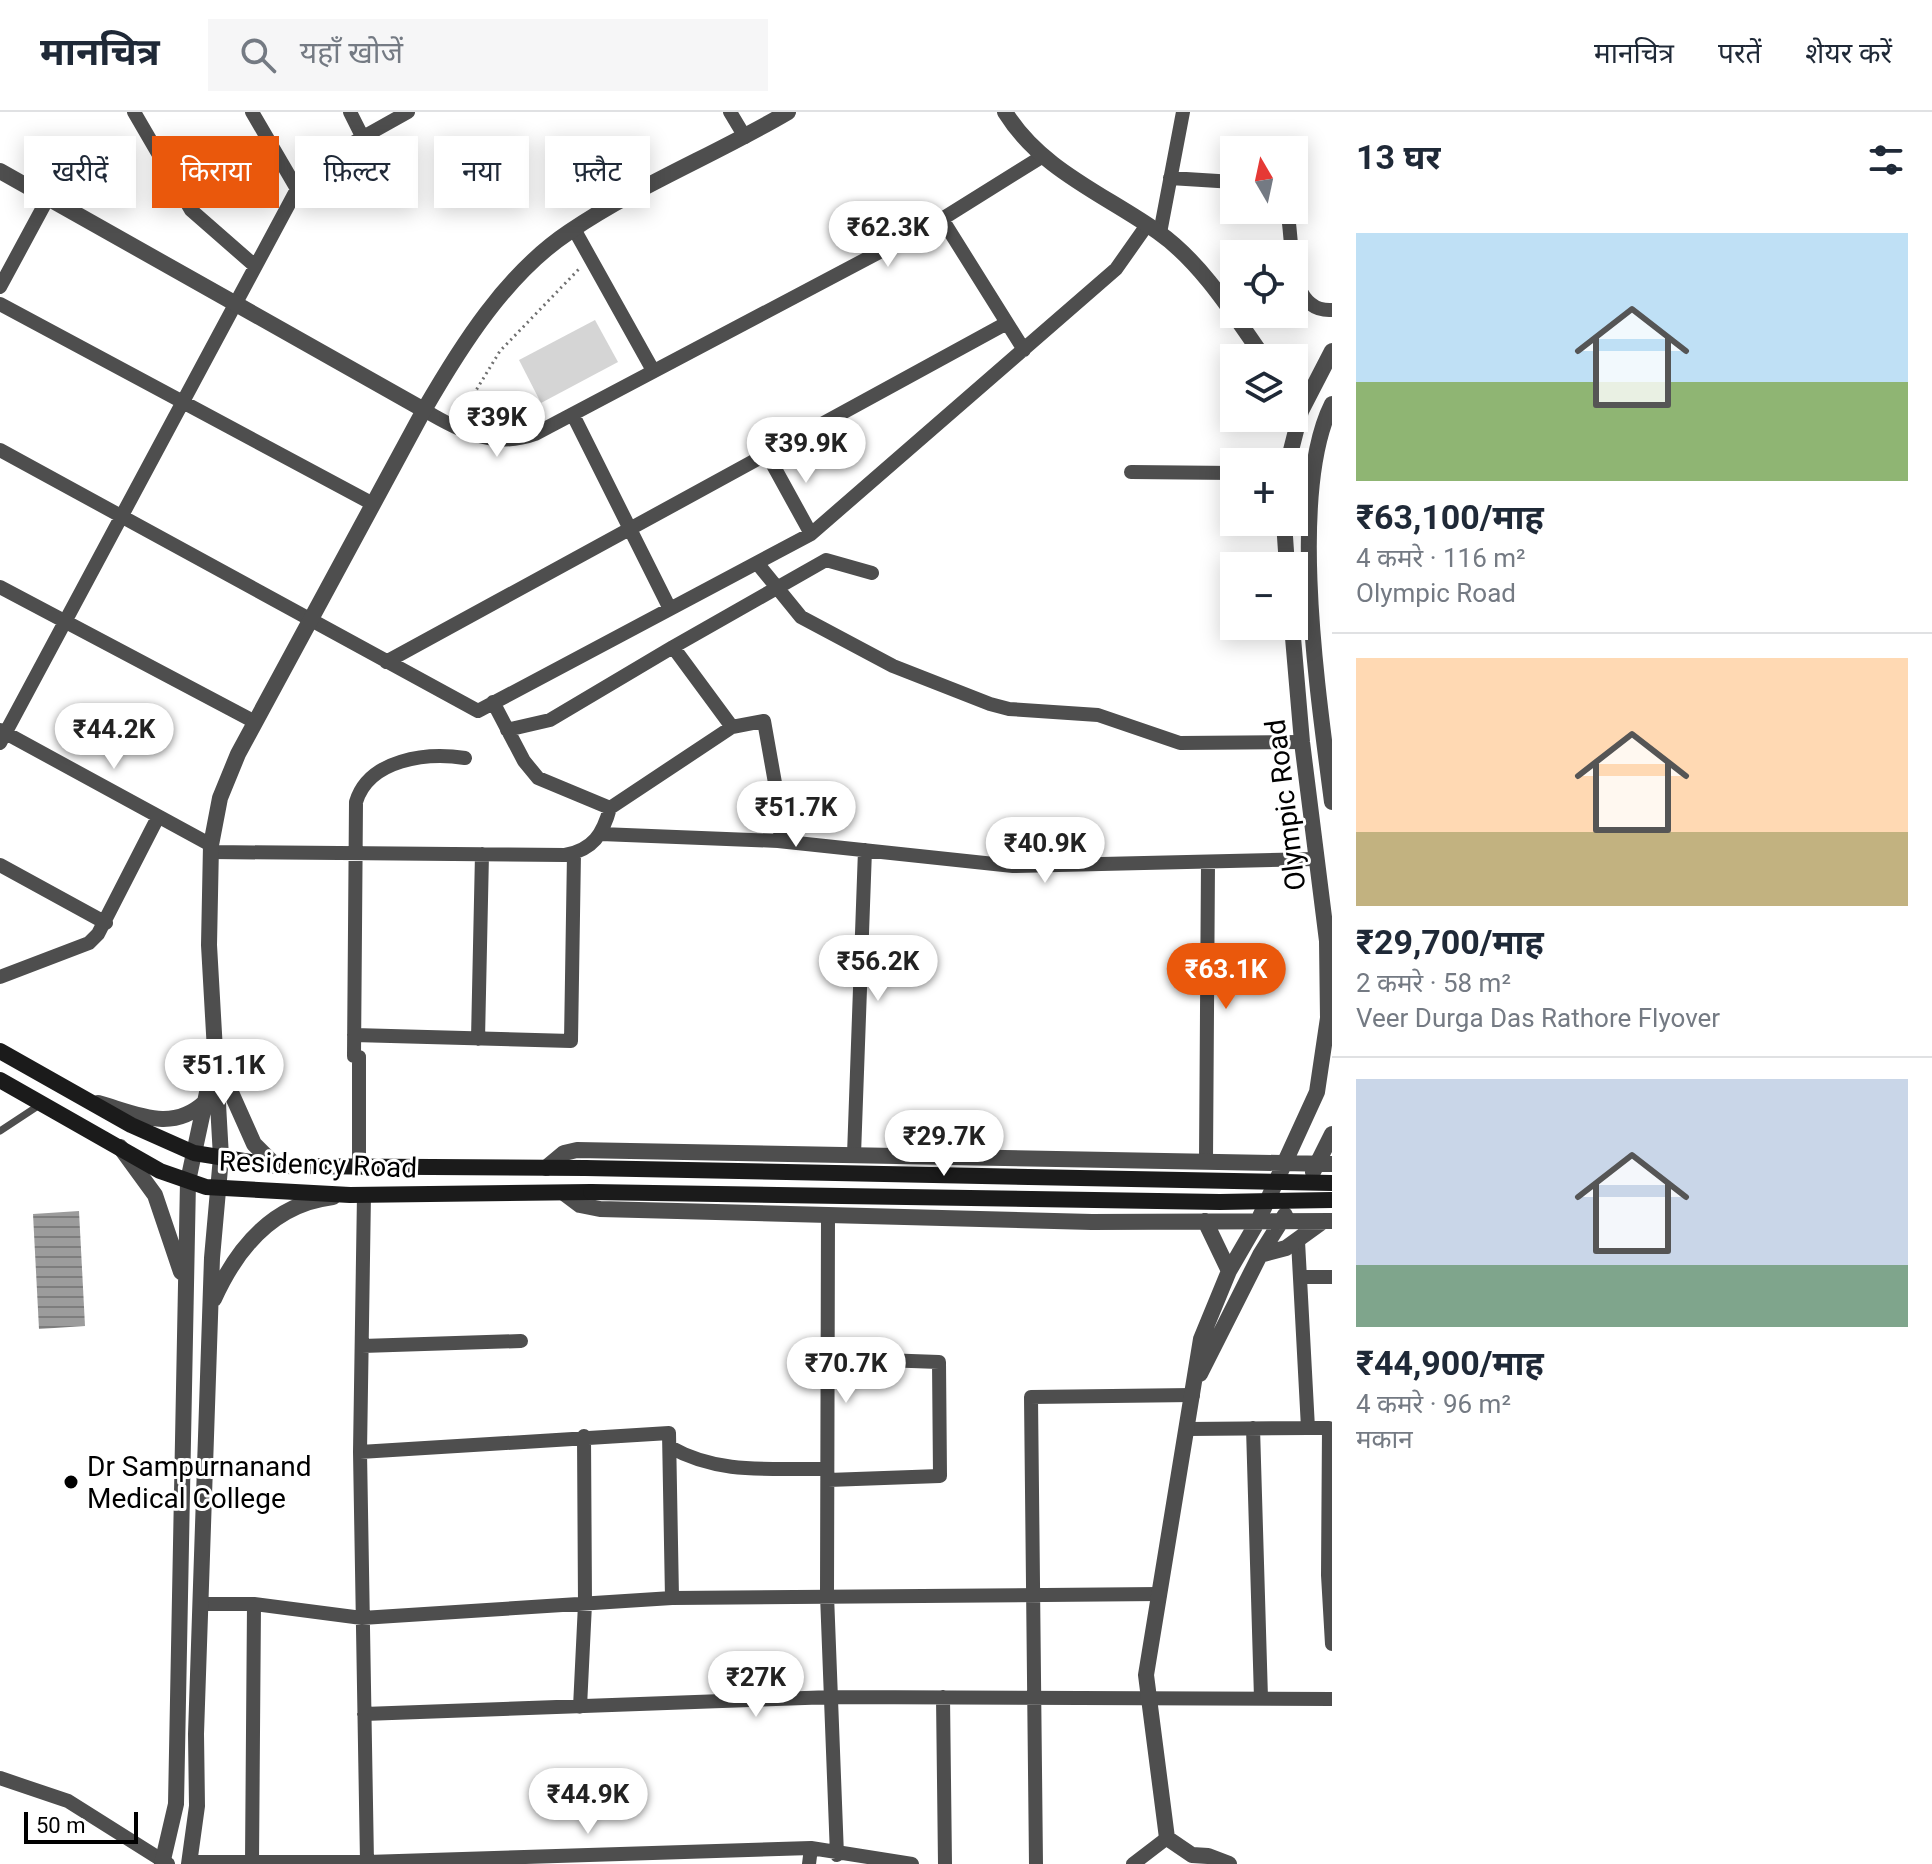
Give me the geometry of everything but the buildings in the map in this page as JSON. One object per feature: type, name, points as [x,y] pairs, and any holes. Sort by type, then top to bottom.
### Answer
[{"type":"main road","name":"Residency Road","points":[[0,1051],[131,1125],[194,1153],[276,1166],[585,1168],[1332,1183]]},
{"type":"main road","name":"Residency Road","points":[[0,1080],[160,1171],[219,1188],[357,1194],[591,1192],[1220,1202],[1332,1200]]},
{"type":"street","points":[[134,112],[191,210],[255,266]]},
{"type":"street","points":[[252,112],[295,186]]},
{"type":"street","points":[[350,112],[362,136]]},
{"type":"street","points":[[366,136],[408,112]]},
{"type":"street","points":[[730,112],[745,137]]},
{"type":"street","points":[[788,112],[574,229],[514,281],[454,358],[424,410],[255,722],[220,798],[211,848],[209,945],[221,1157],[210,1308],[197,1806],[189,1863],[367,1862],[811,1848],[837,1855],[912,1864]]},
{"type":"street","points":[[1005,112],[1017,132],[1043,156],[1154,229],[1207,281],[1254,344]]},
{"type":"street","points":[[0,450],[478,711],[811,534],[1116,269],[1154,229],[1170,178],[1183,112]]},
{"type":"street","points":[[66,208],[453,427],[492,440],[519,440],[573,415],[942,219],[1043,156]]},
{"type":"street","points":[[0,171],[24,184]]},
{"type":"street","points":[[1170,178],[1220,181]]},
{"type":"street","points":[[295,193],[2,735],[211,848],[354,853],[574,853],[581,852],[601,834],[610,808],[732,727],[764,721],[783,828],[778,841]]},
{"type":"street","points":[[0,287],[43,208]]},
{"type":"street","points":[[942,219],[1024,350]]},
{"type":"street","points":[[1289,224],[1300,293],[1313,307],[1332,310]]},
{"type":"street","points":[[574,229],[650,365]]},
{"type":"street","points":[[0,304],[183,399],[373,504]]},
{"type":"street","points":[[386,662],[1005,324]]},
{"type":"street","points":[[1308,390],[1332,351]]},
{"type":"street","name":"Olympic Road","points":[[1332,404],[1322,424],[1311,474],[1309,527],[1315,635],[1332,802]]},
{"type":"street","points":[[573,415],[670,609]]},
{"type":"street","points":[[1308,415],[1322,424]]},
{"type":"street","points":[[767,454],[811,534]]},
{"type":"street","points":[[1131,472],[1220,473]]},
{"type":"street","points":[[507,730],[550,720],[826,560],[842,562],[872,573]]},
{"type":"street","points":[[757,563],[775,589],[801,617],[893,666],[990,704],[1009,709],[1098,715],[1180,743],[1302,742]]},
{"type":"street","points":[[0,587],[255,722]]},
{"type":"street","name":"Olympic Road","points":[[1167,1838],[1146,1675],[1201,1339],[1229,1271],[1258,1221],[1317,1092],[1328,1018],[1327,941],[1315,859],[1293,640]]},
{"type":"street","points":[[673,647],[732,727]]},
{"type":"street","points":[[493,702],[524,761],[538,778],[610,808]]},
{"type":"street","points":[[359,1168],[359,1057],[354,1056],[356,802],[365,782],[372,776],[423,757],[465,758]]},
{"type":"street","points":[[0,977],[89,943],[106,923],[158,817]]},
{"type":"street","points":[[601,834],[778,841],[1013,866],[1315,859]]},
{"type":"street","points":[[854,1155],[865,850]]},
{"type":"street","points":[[354,1035],[571,1041],[574,853]]},
{"type":"street","points":[[478,1039],[482,854]]},
{"type":"street","points":[[1206,1159],[1208,863]]},
{"type":"street","points":[[0,865],[106,923]]},
{"type":"street","points":[[0,1778],[68,1801],[165,1863],[176,1804],[188,1181],[215,1054]]},
{"type":"street","points":[[215,1054],[254,1144],[276,1166]]},
{"type":"street","points":[[85,1099],[164,1120],[182,1119],[205,1102]]},
{"type":"street","points":[[1036,1864],[1031,1397],[1194,1389],[1260,1255],[1281,1221],[1325,1164],[1332,1134]]},
{"type":"street","points":[[120,1146],[155,1195],[186,1289]]},
{"type":"street","points":[[546,1168],[564,1153],[577,1150],[1206,1159],[1325,1164]]},
{"type":"street","points":[[564,1193],[580,1205],[600,1209],[1327,1221]]},
{"type":"street","points":[[210,1308],[227,1270],[258,1230],[321,1198],[357,1194],[362,1346],[360,1452],[367,1862]]},
{"type":"street","points":[[828,1215],[827,1595],[837,1855]]},
{"type":"street","points":[[1205,1221],[1229,1271]]},
{"type":"street","points":[[1260,1255],[1298,1241],[1327,1221]]},
{"type":"street","points":[[1298,1241],[1308,1428]]},
{"type":"street","points":[[1300,1277],[1332,1277]]},
{"type":"street","points":[[362,1346],[521,1341]]},
{"type":"street","points":[[670,1447],[696,1461],[717,1467],[828,1474],[940,1476],[939,1362],[827,1358]]},
{"type":"street","points":[[1253,1428],[1261,1698]]},
{"type":"street","points":[[1188,1429],[1329,1428],[1332,1644]]},
{"type":"street","points":[[360,1452],[669,1433],[672,1598]]},
{"type":"street","points":[[580,1707],[585,1604],[584,1436]]},
{"type":"street","points":[[201,1604],[254,1604],[362,1618],[672,1598],[1160,1594]]},
{"type":"street","points":[[252,1862],[254,1604]]},
{"type":"street","points":[[364,1714],[833,1697],[1332,1699]]},
{"type":"street","points":[[943,1697],[945,1864]]},
{"type":"street","points":[[1133,1864],[1167,1838],[1193,1859],[1208,1856],[1229,1864]]},
{"type":"street","points":[[809,1864],[811,1848]]},
{"type":"lane","points":[[0,1131],[41,1104]]},
{"type":"path","points":[[466,420],[461,414],[500,351],[581,267],[592,262]]},
{"type":"shaded area","points":[[595,320],[618,362],[541,403],[519,360]]},
{"type":"shaded area","points":[[79,1211],[85,1326],[39,1329],[33,1214]]},
{"type":"place","name":"Dr Sampurnanand Medical College","points":[[71,1482]]}]
